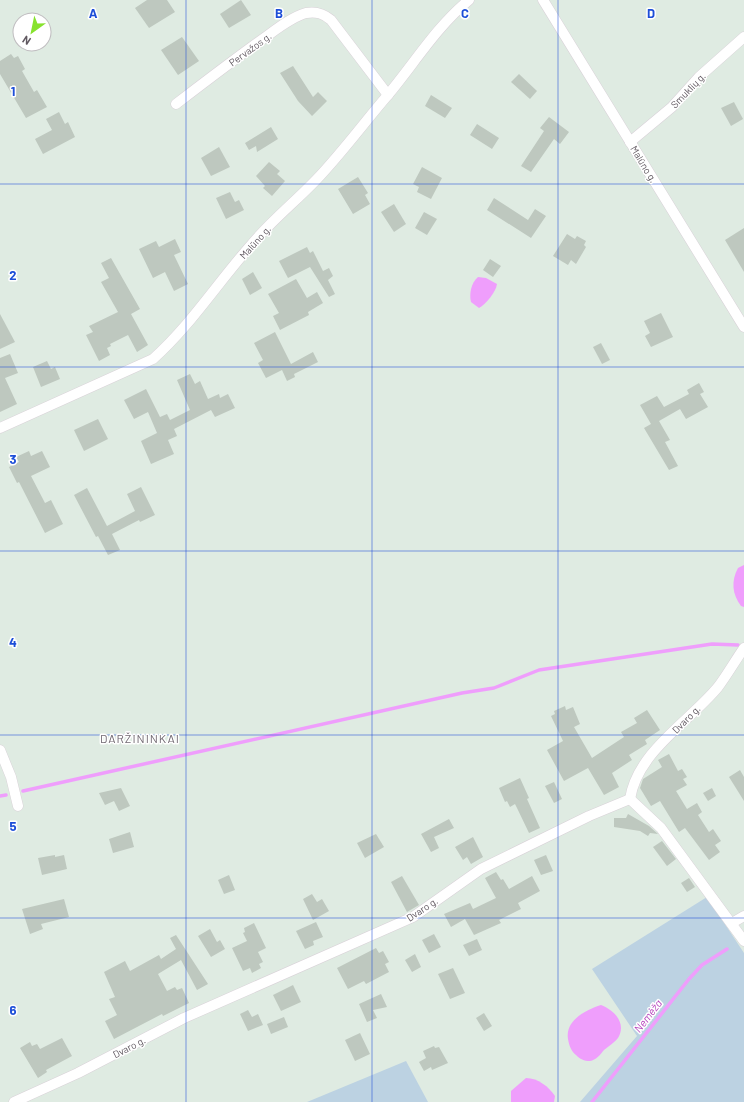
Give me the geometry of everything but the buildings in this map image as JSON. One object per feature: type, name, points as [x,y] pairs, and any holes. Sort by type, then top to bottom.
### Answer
[{"type":"street","name":"Malūno g.","points":[[0,428],[153,359],[187,324],[252,243],[317,179],[388,95],[438,30],[453,13],[469,0]]},
{"type":"street","name":"Malūno g.","points":[[544,0],[744,327]]},
{"type":"street","name":"Pervažos g.","points":[[176,104],[286,23],[306,14],[317,13],[324,14],[332,20],[388,95]]},
{"type":"street","name":"Smuklių g.","points":[[630,142],[672,107],[699,77],[744,37]]},
{"type":"street","name":"Dvaro g.","points":[[14,1102],[78,1073],[184,1018],[413,917],[481,869],[589,816],[630,799],[632,785],[659,745],[718,687],[744,648]]},
{"type":"street","points":[[0,750],[11,777],[18,806]]},
{"type":"street","points":[[630,799],[661,828],[744,941]]},
{"type":"street","points":[[732,923],[744,916]]},
{"type":"shaded area","points":[[478,277],[486,278],[497,284],[495,291],[490,298],[479,308],[471,302],[470,296],[472,285]]},
{"type":"shaded area","points":[[744,565],[744,607],[741,606],[734,592],[734,578],[738,568]]},
{"type":"shaded area","points":[[707,897],[744,953],[744,1102],[580,1102],[637,1036],[592,969]]},
{"type":"shaded area","points":[[601,1005],[610,1010],[618,1018],[621,1027],[618,1038],[596,1058],[590,1061],[581,1059],[570,1048],[568,1033],[570,1027],[577,1017]]},
{"type":"shaded area","points":[[406,1061],[428,1102],[307,1102]]},
{"type":"shaded area","points":[[526,1078],[539,1081],[550,1089],[555,1096],[554,1102],[511,1102],[511,1091]]},
{"type":"waterway","points":[[23,791],[462,693],[494,688],[539,670],[712,644],[738,645]]},
{"type":"waterway","points":[[0,796],[6,795]]},
{"type":"waterway","name":"Nemėža","points":[[592,1102],[689,979],[702,965],[727,949]]},
{"type":"district","name":"DARŽININKAI","points":[[140,739]]}]
